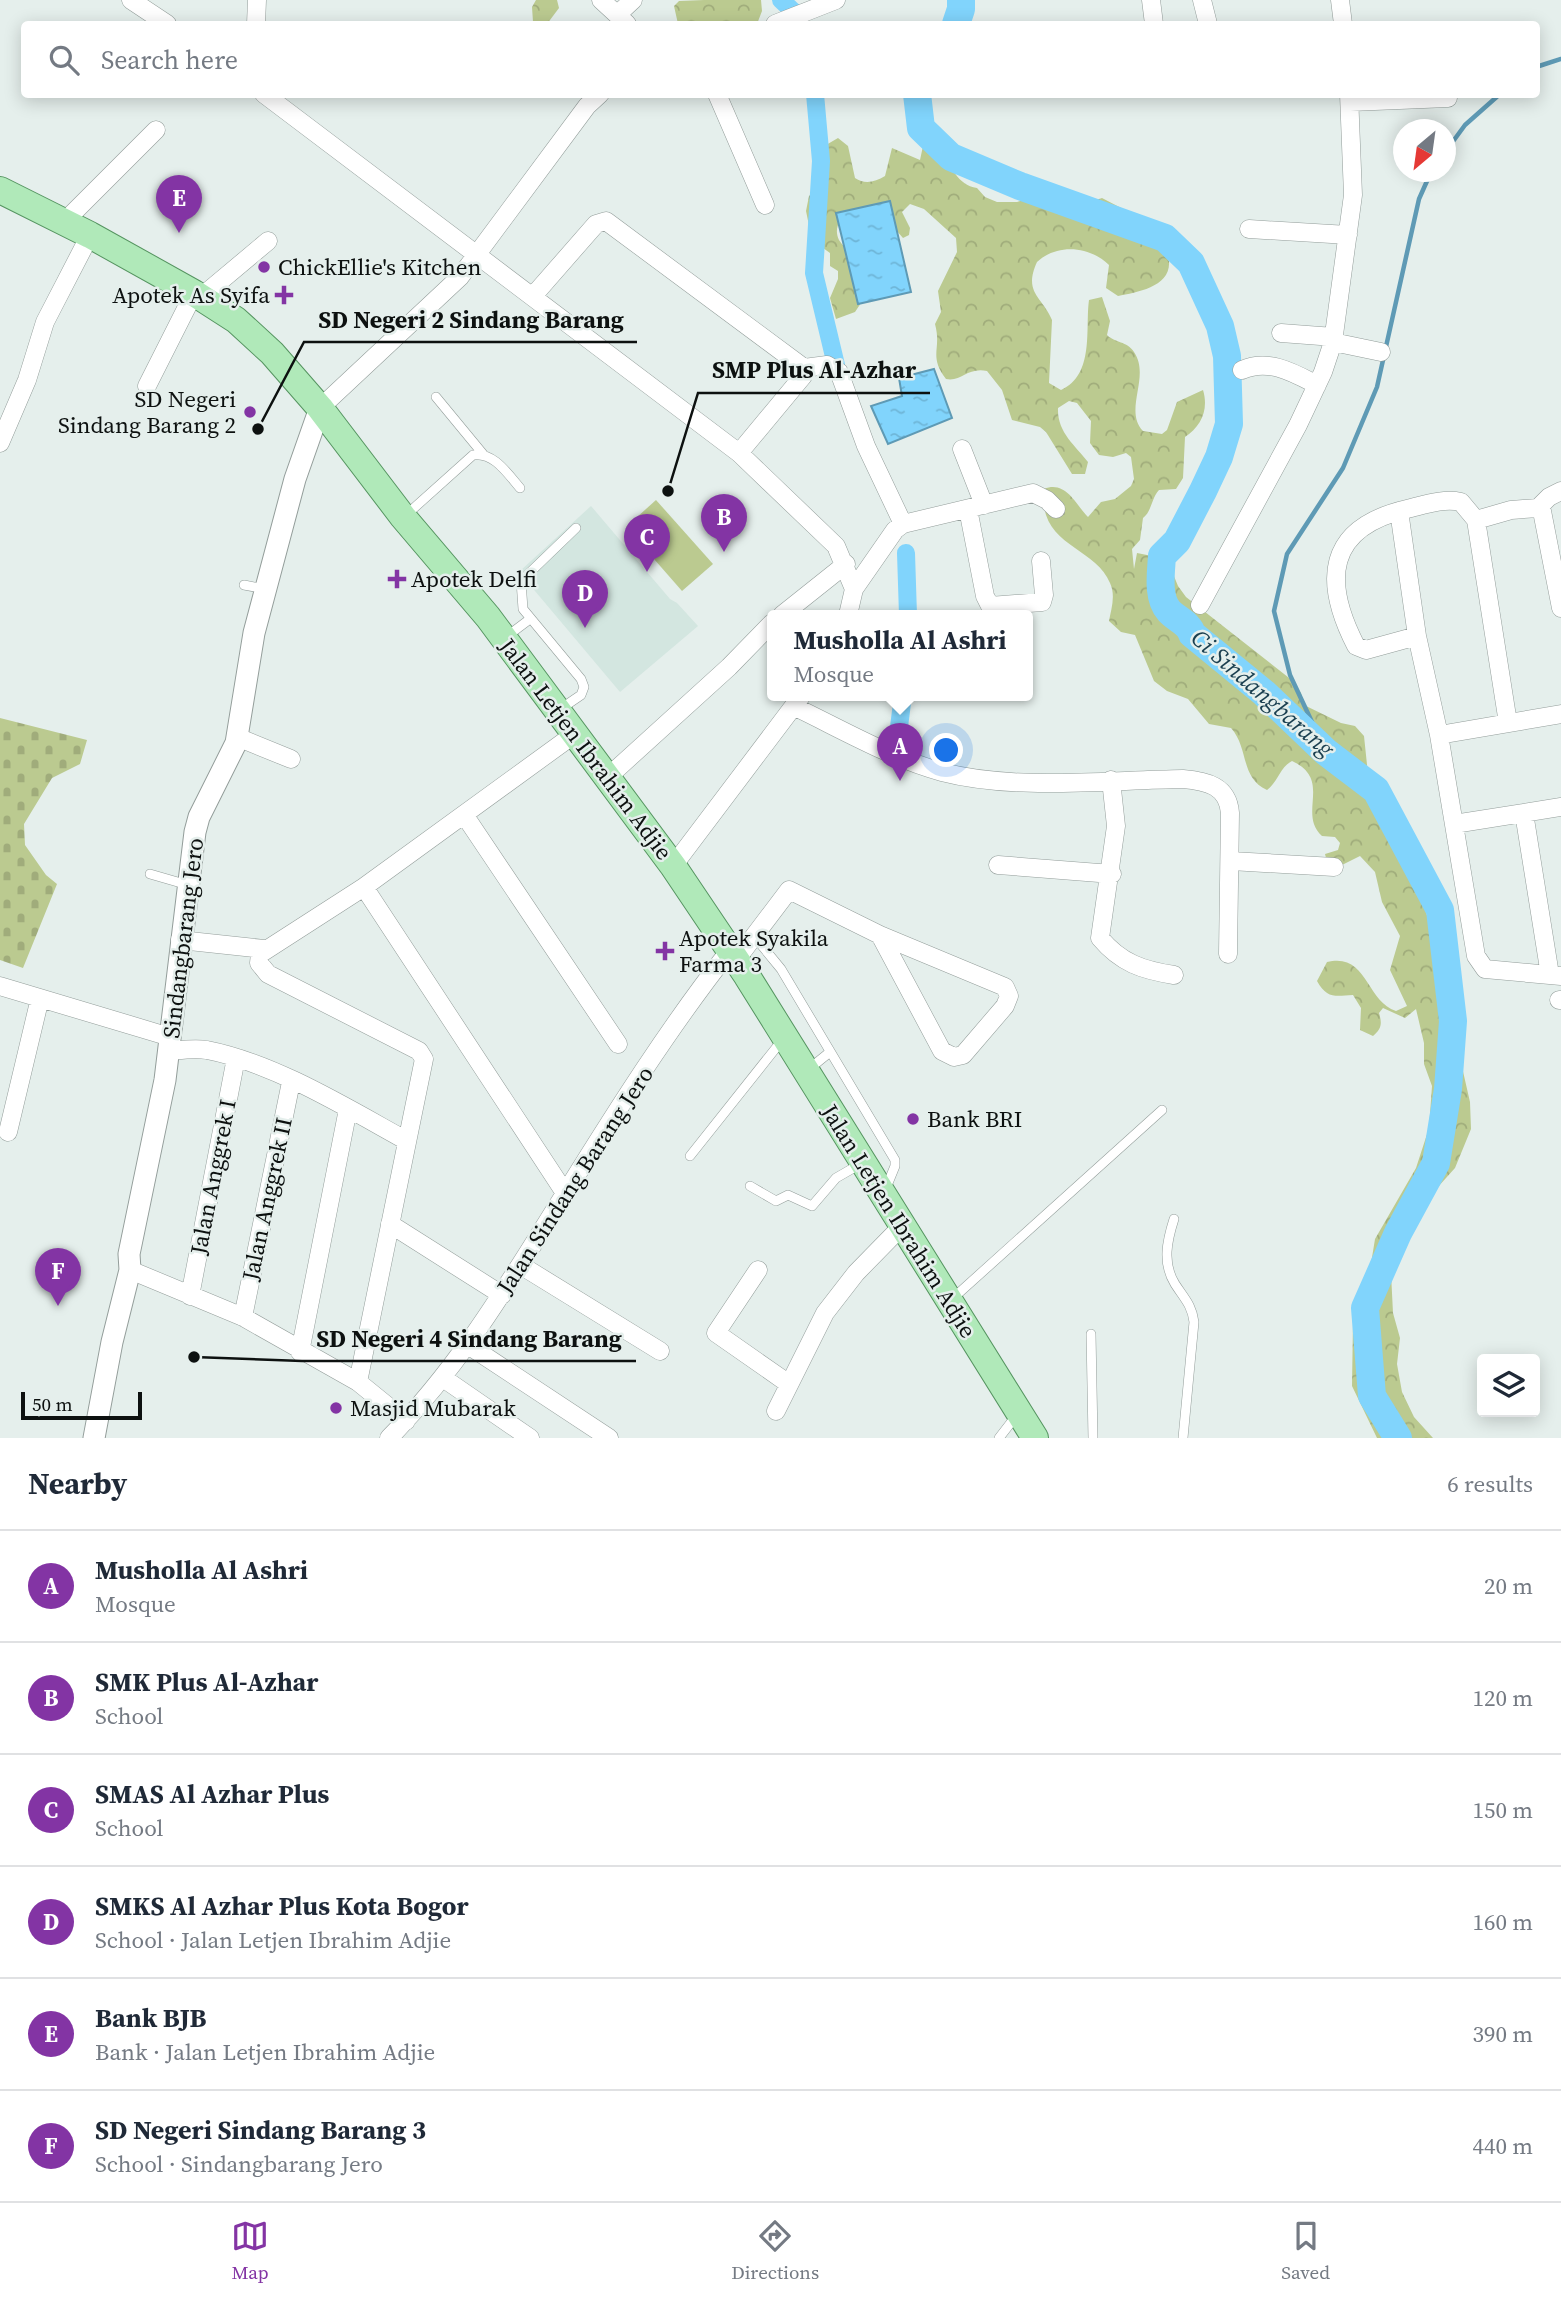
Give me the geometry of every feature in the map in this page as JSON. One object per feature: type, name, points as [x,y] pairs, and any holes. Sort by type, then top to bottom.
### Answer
[{"type":"main road","name":"Jalan Letjen Ibrahim Adjie","points":[[0,190],[90,236],[197,295],[236,320],[272,353],[320,408],[403,517],[504,638],[673,866],[733,955],[1035,1438]]},
{"type":"street","points":[[131,0],[162,21]]},
{"type":"street","points":[[256,21],[257,0]]},
{"type":"street","points":[[601,0],[622,19],[633,0]]},
{"type":"street","points":[[783,21],[836,0]]},
{"type":"street","points":[[1151,0],[1154,21]]},
{"type":"street","points":[[1202,0],[1207,21]]},
{"type":"street","points":[[1340,0],[1343,21]]},
{"type":"street","points":[[274,98],[476,257],[533,296],[739,453],[822,530],[846,564],[854,589]]},
{"type":"street","points":[[320,408],[460,277],[596,98]]},
{"type":"street","points":[[719,98],[765,205]]},
{"type":"street","points":[[1200,605],[1317,385],[1333,340],[1353,195],[1349,98],[1448,98]]},
{"type":"street","points":[[64,222],[156,130]]},
{"type":"street","points":[[533,296],[596,224],[606,221],[804,368],[827,366],[839,372],[866,446],[902,524]]},
{"type":"street","points":[[1249,229],[1348,235]]},
{"type":"street","points":[[0,443],[27,380],[46,322],[90,236]]},
{"type":"street","points":[[147,386],[197,295],[268,241]]},
{"type":"street","points":[[1281,333],[1333,340],[1381,352]]},
{"type":"street","points":[[1242,370],[1255,366],[1285,368],[1317,385]]},
{"type":"street","points":[[739,453],[803,376],[804,368]]},
{"type":"street","name":"Sindangbarang Jero","points":[[94,1438],[112,1342],[130,1270],[129,1254],[161,1105],[180,940],[200,817],[237,737],[247,670],[295,479],[320,408]]},
{"type":"street","points":[[962,449],[976,507],[985,596],[990,606],[1042,602],[1041,561]]},
{"type":"street","points":[[1476,520],[1511,510],[1541,506],[1549,497],[1561,491]]},
{"type":"street","points":[[849,610],[854,589],[902,524],[1032,493],[1047,500],[1056,509]]},
{"type":"street","points":[[1417,636],[1360,649],[1352,639],[1334,587],[1335,567],[1348,544],[1369,525],[1399,511],[1455,500],[1464,504],[1476,520],[1508,723]]},
{"type":"street","points":[[1541,506],[1561,608]]},
{"type":"street","points":[[1399,511],[1417,636],[1439,735],[1476,956],[1480,966],[1556,976],[1524,813]]},
{"type":"street","points":[[788,610],[846,564]]},
{"type":"street","points":[[608,776],[729,667],[767,628]]},
{"type":"street","points":[[673,866],[799,701],[892,754],[944,772],[992,780],[1183,779],[1203,781],[1216,786],[1229,803],[1231,861],[1228,954]]},
{"type":"street","points":[[1439,735],[1561,714]]},
{"type":"street","points":[[180,940],[264,949],[364,887],[576,733]]},
{"type":"street","points":[[237,737],[291,759]]},
{"type":"street","points":[[1111,780],[1116,826],[1112,874],[1100,938],[1123,961],[1153,972],[1174,975]]},
{"type":"street","points":[[1454,824],[1561,807]]},
{"type":"street","points":[[465,816],[618,1044]]},
{"type":"street","points":[[1231,861],[1334,867]]},
{"type":"street","points":[[998,865],[1112,874]]},
{"type":"street","points":[[364,887],[565,1193]]},
{"type":"street","name":"Jalan Sindang Barang Jero","points":[[389,1438],[443,1378],[468,1345],[522,1266],[565,1193],[700,988],[754,936],[789,890],[880,935]]},
{"type":"street","points":[[880,935],[974,972],[1007,989],[1009,996],[1005,1006],[967,1053],[954,1057],[942,1051],[880,935]]},
{"type":"street","points":[[264,949],[259,963],[268,974],[423,1055],[423,1071],[358,1382]]},
{"type":"street","points":[[0,986],[170,1044],[204,1049],[236,1058],[348,1109],[407,1141]]},
{"type":"street","points":[[8,1132],[40,998]]},
{"type":"street","name":"Jalan Anggrek I","points":[[190,1296],[236,1058]]},
{"type":"street","name":"Jalan Anggrek II","points":[[243,1317],[291,1082]]},
{"type":"street","points":[[300,1352],[348,1109]]},
{"type":"street","points":[[390,1224],[502,1295]]},
{"type":"street","points":[[776,1411],[834,1300],[902,1226]]},
{"type":"street","points":[[522,1266],[660,1351]]},
{"type":"street","points":[[130,1270],[243,1317],[300,1352],[358,1382],[406,1421]]},
{"type":"street","points":[[758,1270],[717,1335],[789,1384]]},
{"type":"street","points":[[468,1345],[609,1438]]},
{"type":"street","points":[[443,1378],[530,1438]]},
{"type":"lane","points":[[436,397],[484,454],[494,460],[520,488]]},
{"type":"lane","points":[[403,517],[461,463],[473,455],[484,454]]},
{"type":"lane","points":[[559,710],[581,695],[584,687],[581,679],[523,609],[523,578],[576,528]]},
{"type":"lane","points":[[244,585],[267,590]]},
{"type":"lane","points":[[504,638],[530,619]]},
{"type":"lane","points":[[150,874],[188,885]]},
{"type":"lane","points":[[754,936],[775,960],[896,1163],[882,1195]]},
{"type":"lane","points":[[690,1156],[784,1038]]},
{"type":"lane","points":[[806,1072],[830,1052]]},
{"type":"lane","points":[[950,1301],[1163,1110]]},
{"type":"lane","points":[[750,1186],[776,1201],[788,1195],[812,1206],[836,1178],[863,1162]]},
{"type":"lane","points":[[1174,1220],[1166,1258],[1175,1285],[1192,1309],[1194,1322],[1183,1438]]},
{"type":"lane","points":[[1091,1334],[1093,1438]]},
{"type":"lane","points":[[999,1438],[1019,1412]]},
{"type":"shaded area","points":[[591,506],[670,599],[698,626],[620,692],[519,572]]},
{"type":"green space","points":[[536,0],[557,0],[559,8],[549,21],[533,21],[532,7]]},
{"type":"green space","points":[[761,0],[762,11],[758,21],[677,21],[674,6],[679,1]]},
{"type":"green space","points":[[838,138],[848,146],[855,178],[866,182],[885,176],[892,148],[920,160],[923,146],[937,147],[964,183],[977,188],[985,197],[997,202],[1017,202],[1036,196],[1070,209],[1102,198],[1125,210],[1169,261],[1165,277],[1159,282],[1143,290],[1118,296],[1106,288],[1109,265],[1093,254],[1073,249],[1064,250],[1045,256],[1037,262],[1033,272],[1033,288],[1052,320],[1049,383],[1061,390],[1079,374],[1086,350],[1089,300],[1102,297],[1110,321],[1107,335],[1131,348],[1138,362],[1140,372],[1136,413],[1143,431],[1162,434],[1167,430],[1177,402],[1203,390],[1205,404],[1202,417],[1185,437],[1183,478],[1176,489],[1159,490],[1154,497],[1143,518],[1140,540],[1132,549],[1134,569],[1137,553],[1167,559],[1178,586],[1186,597],[1293,681],[1301,693],[1304,705],[1341,723],[1355,726],[1364,736],[1368,774],[1374,788],[1410,830],[1422,854],[1424,907],[1452,984],[1449,1010],[1470,1102],[1471,1129],[1455,1168],[1428,1198],[1394,1259],[1391,1273],[1393,1313],[1400,1338],[1397,1364],[1402,1392],[1414,1417],[1433,1438],[1377,1438],[1352,1386],[1353,1321],[1368,1282],[1375,1239],[1416,1168],[1429,1128],[1432,1086],[1424,1064],[1424,1043],[1416,1009],[1405,1018],[1383,1008],[1379,1013],[1380,1028],[1373,1036],[1360,1030],[1361,1008],[1353,995],[1328,994],[1317,981],[1327,962],[1340,961],[1358,970],[1386,1006],[1396,1011],[1407,1006],[1390,970],[1400,936],[1382,902],[1375,872],[1360,856],[1342,865],[1327,862],[1325,854],[1338,850],[1340,843],[1335,837],[1322,836],[1315,827],[1313,787],[1304,769],[1292,761],[1267,790],[1258,785],[1248,770],[1237,736],[1231,728],[1209,724],[1188,699],[1167,691],[1154,681],[1135,635],[1121,632],[1109,621],[1113,593],[1103,571],[1069,544],[1049,523],[1044,508],[1044,489],[1052,487],[1064,491],[1088,517],[1101,502],[1115,499],[1131,486],[1134,479],[1131,457],[1126,453],[1113,457],[1099,455],[1090,443],[1091,421],[1077,403],[1069,401],[1058,408],[1060,424],[1088,462],[1085,474],[1072,474],[1046,432],[1040,427],[1012,420],[1002,390],[987,371],[974,371],[946,379],[936,358],[935,324],[941,312],[938,291],[957,252],[956,238],[924,209],[910,204],[902,212],[910,228],[909,235],[903,238],[875,206],[860,208],[846,215],[837,232],[839,240],[853,257],[863,300],[855,312],[836,319],[830,298],[838,279],[838,271],[830,266],[830,253],[812,240],[806,211],[809,196],[824,181],[826,145]]},
{"type":"green space","points":[[656,500],[713,564],[682,591],[626,527]]},
{"type":"green space","points":[[0,718],[87,740],[80,764],[52,778],[24,824],[25,845],[46,875],[57,884],[23,968],[0,960]]},
{"type":"water","points":[[890,201],[911,292],[858,304],[836,213]]},
{"type":"water","points":[[934,369],[952,418],[888,444],[871,406],[902,396],[899,378]]},
{"type":"waterway","points":[[781,0],[795,13]]},
{"type":"waterway","name":"Ci Sindangbarang","points":[[957,21],[961,0]]},
{"type":"waterway","points":[[1540,66],[1561,59]]},
{"type":"waterway","points":[[815,98],[821,161],[814,273],[836,365]]},
{"type":"waterway","name":"Ci Sindangbarang","points":[[917,98],[921,128],[951,157],[1020,186],[1165,238],[1191,263],[1220,326],[1227,356],[1229,424],[1219,457],[1203,491],[1177,541],[1162,556],[1161,585],[1165,606],[1192,634],[1264,693],[1326,752],[1376,790],[1440,910],[1453,1021],[1448,1089],[1436,1163],[1398,1233],[1365,1308],[1372,1396],[1398,1438]]},
{"type":"waterway","points":[[1456,137],[1465,125],[1495,98]]},
{"type":"waterway","points":[[1326,752],[1290,675],[1274,611],[1287,554],[1343,468],[1377,387],[1419,199],[1427,182]]},
{"type":"waterway","points":[[906,553],[908,610]]},
{"type":"waterway","points":[[898,735],[902,701]]},
{"type":"place","name":"Bank BJB","points":[[179,233]]},
{"type":"place","name":"ChickEllie's Kitchen","points":[[264,267]]},
{"type":"place","name":"Apotek As Syifa","points":[[284,295]]},
{"type":"place","name":"SD Negeri Sindang Barang 2","points":[[250,412]]},
{"type":"place","name":"SD Negeri 2 Sindang Barang","points":[[258,429]]},
{"type":"place","name":"SMP Plus Al-Azhar","points":[[668,491]]},
{"type":"place","name":"SMK Plus Al-Azhar","points":[[724,552]]},
{"type":"place","name":"SMAS Al Azhar Plus","points":[[647,572]]},
{"type":"place","name":"Apotek Delfi","points":[[397,579]]},
{"type":"place","name":"SMKS Al Azhar Plus Kota Bogor","points":[[585,628]]},
{"type":"place","name":"Musholla Al Ashri","points":[[900,781]]},
{"type":"place","name":"Apotek Syakila Farma 3","points":[[665,951]]},
{"type":"place","name":"Bank BRI","points":[[913,1119]]},
{"type":"place","name":"SD Negeri Sindang Barang 3","points":[[58,1306]]},
{"type":"place","name":"SD Negeri 4 Sindang Barang","points":[[194,1357]]},
{"type":"place","name":"Masjid Mubarak","points":[[336,1408]]}]
